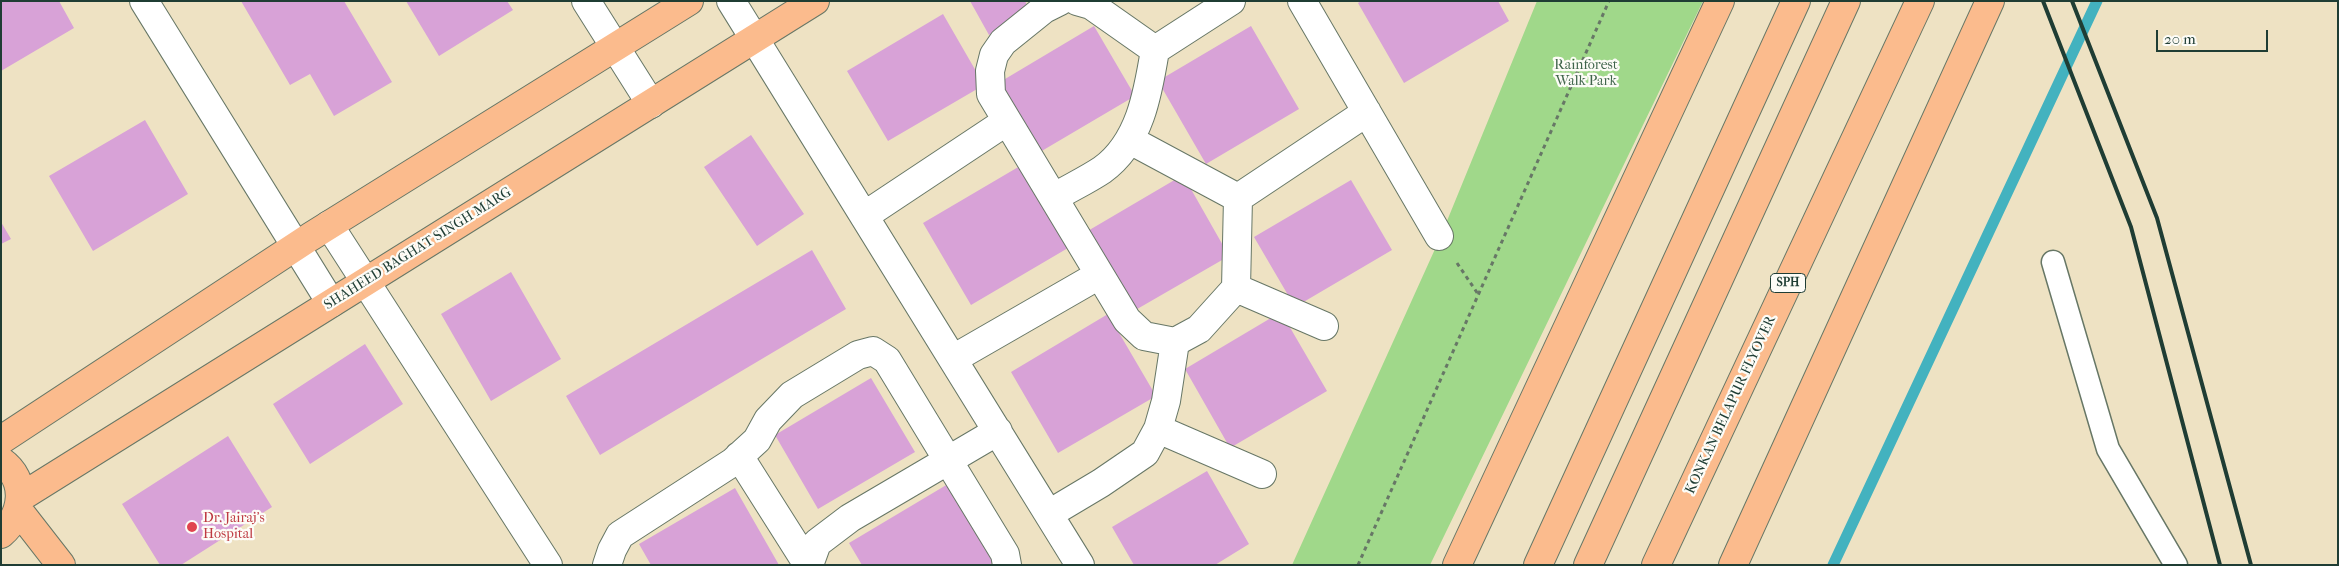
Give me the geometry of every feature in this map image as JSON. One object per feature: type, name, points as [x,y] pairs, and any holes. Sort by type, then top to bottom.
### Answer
[{"type":"main road","points":[[1,440],[329,225],[689,1]]},
{"type":"main road","name":"SHAHEED BAGHAT SINGH MARG","points":[[20,504],[365,282],[815,1]]},
{"type":"main road","points":[[1457,565],[1720,1]]},
{"type":"main road","points":[[1538,565],[1796,1]]},
{"type":"main road","points":[[1588,565],[1846,1]]},
{"type":"main road","name":"KONKAN BELAPUR FLYOVER","points":[[1656,565],[1920,1]]},
{"type":"main road","points":[[1733,565],[1990,1]]},
{"type":"main road","points":[[1,462],[13,472],[18,484],[20,504],[12,524],[1,534]]},
{"type":"main road","points":[[20,504],[62,565]]},
{"type":"street","points":[[144,1],[332,303]]},
{"type":"street","points":[[586,1],[651,104]]},
{"type":"street","points":[[731,1],[1080,565]]},
{"type":"street","points":[[1060,1],[1044,9],[1003,42],[994,54],[990,71],[991,94],[1055,197],[1098,275],[1127,320],[1144,336],[1175,342],[1199,329],[1236,288],[1238,198]]},
{"type":"street","points":[[1077,1],[1091,5],[1154,50]]},
{"type":"street","points":[[1055,197],[1103,169],[1130,140],[1147,97],[1154,50],[1231,1]]},
{"type":"street","points":[[1302,1],[1439,236]]},
{"type":"street","points":[[1238,198],[1367,112]]},
{"type":"street","points":[[864,216],[1007,122]]},
{"type":"street","points":[[1130,140],[1238,198]]},
{"type":"street","points":[[329,225],[548,565]]},
{"type":"street","points":[[953,359],[1098,275]]},
{"type":"street","points":[[1236,288],[1324,326]]},
{"type":"street","points":[[1049,514],[1101,483],[1145,453],[1158,429],[1166,401],[1175,342]]},
{"type":"street","points":[[607,565],[620,535],[739,456],[757,440],[768,420],[792,395],[858,355],[874,351],[887,360],[1005,554],[1007,565]]},
{"type":"street","points":[[1158,429],[1262,474]]},
{"type":"street","points":[[808,565],[817,543],[850,518],[998,431]]},
{"type":"street","points":[[739,456],[808,565]]},
{"type":"lane","points":[[2053,262],[2108,449],[2174,558],[2176,565]]},
{"type":"path","points":[[1358,565],[1609,1]]},
{"type":"green space","name":"Rainforest Walk Park","points":[[1537,1],[1703,1],[1430,565],[1292,565],[1440,238]]},
{"type":"building","points":[[1,1],[59,1],[74,28],[1,71]]},
{"type":"building","points":[[241,1],[344,1],[392,82],[334,116],[310,74],[290,85]]},
{"type":"building","points":[[406,1],[507,1],[513,10],[439,56]]},
{"type":"building","points":[[970,1],[1025,1],[1030,11],[989,35]]},
{"type":"building","points":[[1361,1],[1498,1],[1509,21],[1404,83],[1358,3]]},
{"type":"building","points":[[943,14],[984,85],[888,141],[847,71]]},
{"type":"building","points":[[1094,26],[1135,96],[1040,152],[1000,82]]},
{"type":"building","points":[[1251,26],[1299,109],[1206,164],[1158,81]]},
{"type":"building","points":[[145,120],[188,194],[93,251],[49,176]]},
{"type":"building","points":[[751,135],[804,214],[757,246],[704,167]]},
{"type":"building","points":[[1020,166],[1068,248],[971,305],[923,223]]},
{"type":"building","points":[[1183,175],[1229,256],[1132,312],[1086,232]]},
{"type":"building","points":[[1351,180],[1392,250],[1295,307],[1254,237]]},
{"type":"building","points":[[1,222],[11,239],[1,244]]},
{"type":"building","points":[[812,250],[846,309],[600,455],[566,396]]},
{"type":"building","points":[[511,272],[561,359],[491,401],[441,314]]},
{"type":"building","points":[[1281,312],[1327,391],[1230,448],[1185,369]]},
{"type":"building","points":[[1108,314],[1156,396],[1058,453],[1011,372]]},
{"type":"building","points":[[365,344],[403,404],[310,464],[273,404]]},
{"type":"building","points":[[871,378],[915,452],[818,509],[775,435]]},
{"type":"building","points":[[228,436],[272,507],[181,565],[160,565],[122,504]]},
{"type":"building","points":[[1207,471],[1249,544],[1215,565],[1134,565],[1112,527]]},
{"type":"building","points":[[948,484],[994,562],[989,565],[862,565],[849,543]]},
{"type":"building","points":[[735,488],[779,565],[651,565],[639,544]]},
{"type":"waterway","points":[[1833,565],[2097,1]]},
{"type":"railway","points":[[2043,1],[2131,227],[2220,565]]},
{"type":"railway","points":[[2072,1],[2157,218],[2251,565]]},
{"type":"place","name":"Dr. Jairaj's Hospital","points":[[192,527]]}]
